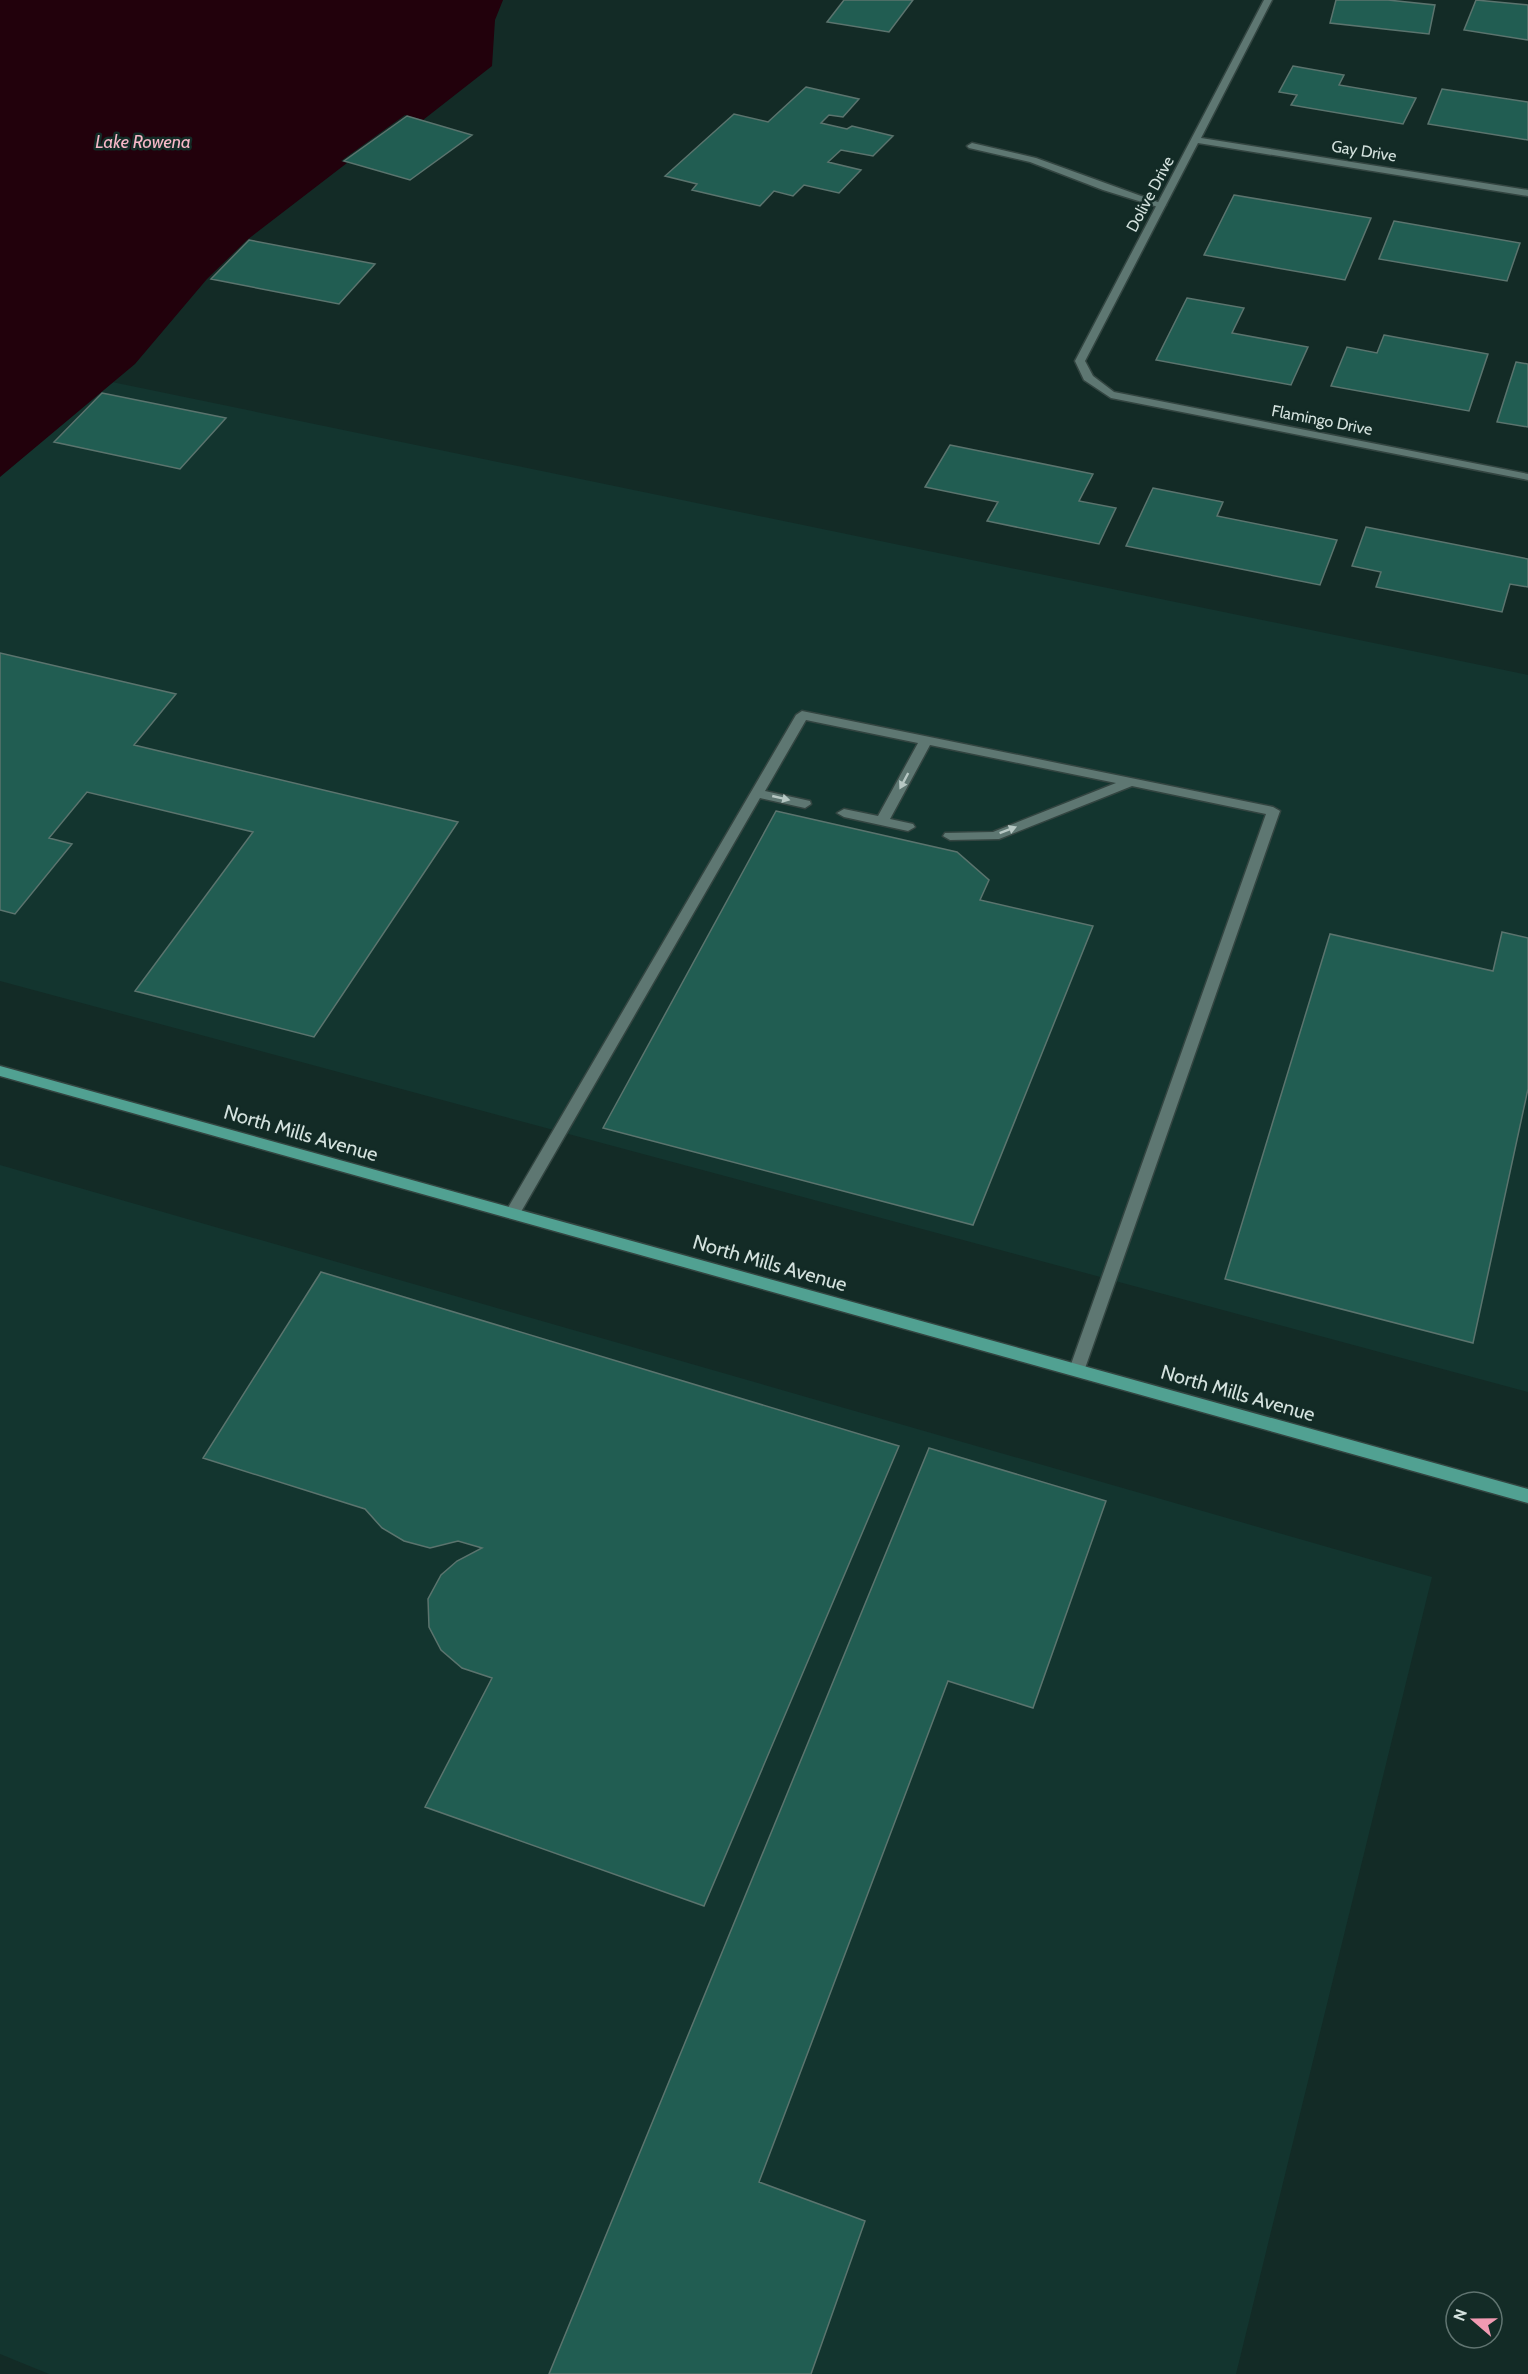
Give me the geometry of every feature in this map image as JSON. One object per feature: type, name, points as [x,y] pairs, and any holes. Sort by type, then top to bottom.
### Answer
[{"type":"main road","name":"North Mills Avenue","points":[[0,1071],[1528,1496]]},
{"type":"street","name":"Dolive Drive","points":[[1110,395],[1088,378],[1080,361],[1268,0]]},
{"type":"street","name":"Gay Drive","points":[[1196,140],[1528,193]]},
{"type":"street","points":[[972,146],[1033,160],[1106,188],[1161,205]]},
{"type":"street","name":"Flamingo Drive","points":[[1110,395],[1528,477]]},
{"type":"street","points":[[513,1213],[802,715],[1273,811],[1077,1370]]},
{"type":"street","points":[[882,821],[926,740]]},
{"type":"street","points":[[950,836],[994,836],[1131,782]]},
{"type":"street","points":[[756,793],[805,804]]},
{"type":"street","points":[[844,813],[908,827]]},
{"type":"shaded area","points":[[20,363],[1528,675],[1528,1392],[0,981],[0,382]]},
{"type":"shaded area","points":[[0,1165],[1432,1577],[1236,2374],[49,2374],[0,2354]]},
{"type":"water","name":"Lake Rowena","points":[[0,0],[503,0],[495,20],[492,66],[423,120],[405,115],[341,161],[347,163],[247,240],[207,279],[135,364],[0,477]]},
{"type":"building","points":[[844,0],[913,0],[889,32],[827,22]]},
{"type":"building","points":[[1336,0],[1388,0],[1435,5],[1429,34],[1330,23]]},
{"type":"building","points":[[1476,0],[1528,5],[1528,40],[1464,30]]},
{"type":"building","points":[[1293,66],[1344,75],[1339,85],[1416,98],[1403,124],[1291,105],[1297,95],[1279,92]]},
{"type":"building","points":[[806,87],[859,99],[843,117],[829,115],[821,123],[847,129],[852,126],[893,136],[873,156],[841,150],[828,162],[861,170],[839,193],[804,185],[793,196],[774,191],[760,206],[692,190],[697,184],[665,176],[734,114],[768,122]]},
{"type":"building","points":[[1442,89],[1528,102],[1528,140],[1428,124]]},
{"type":"building","points":[[407,116],[472,135],[410,180],[344,161]]},
{"type":"building","points":[[1234,195],[1371,218],[1345,280],[1204,255]]},
{"type":"building","points":[[1394,221],[1520,243],[1507,281],[1379,259]]},
{"type":"building","points":[[249,240],[375,264],[339,304],[211,279]]},
{"type":"building","points":[[1187,298],[1244,308],[1232,333],[1308,347],[1291,385],[1156,360]]},
{"type":"building","points":[[1384,335],[1488,354],[1469,411],[1331,386],[1347,347],[1377,353]]},
{"type":"building","points":[[1516,362],[1528,364],[1528,427],[1497,422]]},
{"type":"building","points":[[102,393],[226,418],[180,469],[54,442]]},
{"type":"building","points":[[950,445],[1093,474],[1079,501],[1116,508],[1099,544],[987,521],[998,502],[925,487]]},
{"type":"building","points":[[1153,488],[1223,502],[1217,516],[1337,540],[1320,585],[1126,546]]},
{"type":"building","points":[[1366,527],[1528,559],[1528,587],[1510,584],[1502,612],[1376,587],[1381,572],[1352,566]]},
{"type":"building","points":[[0,653],[176,694],[134,745],[458,822],[314,1037],[135,991],[253,832],[87,792],[49,838],[72,844],[15,914],[0,910]]},
{"type":"building","points":[[776,811],[957,852],[989,880],[980,900],[1093,926],[973,1225],[603,1128]]},
{"type":"building","points":[[1502,932],[1528,938],[1528,1089],[1473,1343],[1225,1279],[1330,934],[1493,971]]},
{"type":"building","points":[[321,1272],[899,1446],[704,1906],[425,1807],[492,1678],[462,1668],[441,1650],[429,1627],[428,1599],[441,1575],[457,1561],[482,1548],[458,1541],[430,1548],[404,1541],[382,1528],[365,1509],[203,1458]]},
{"type":"building","points":[[929,1448],[1106,1501],[1033,1708],[948,1681],[759,2182],[865,2221],[811,2374],[549,2374]]}]
